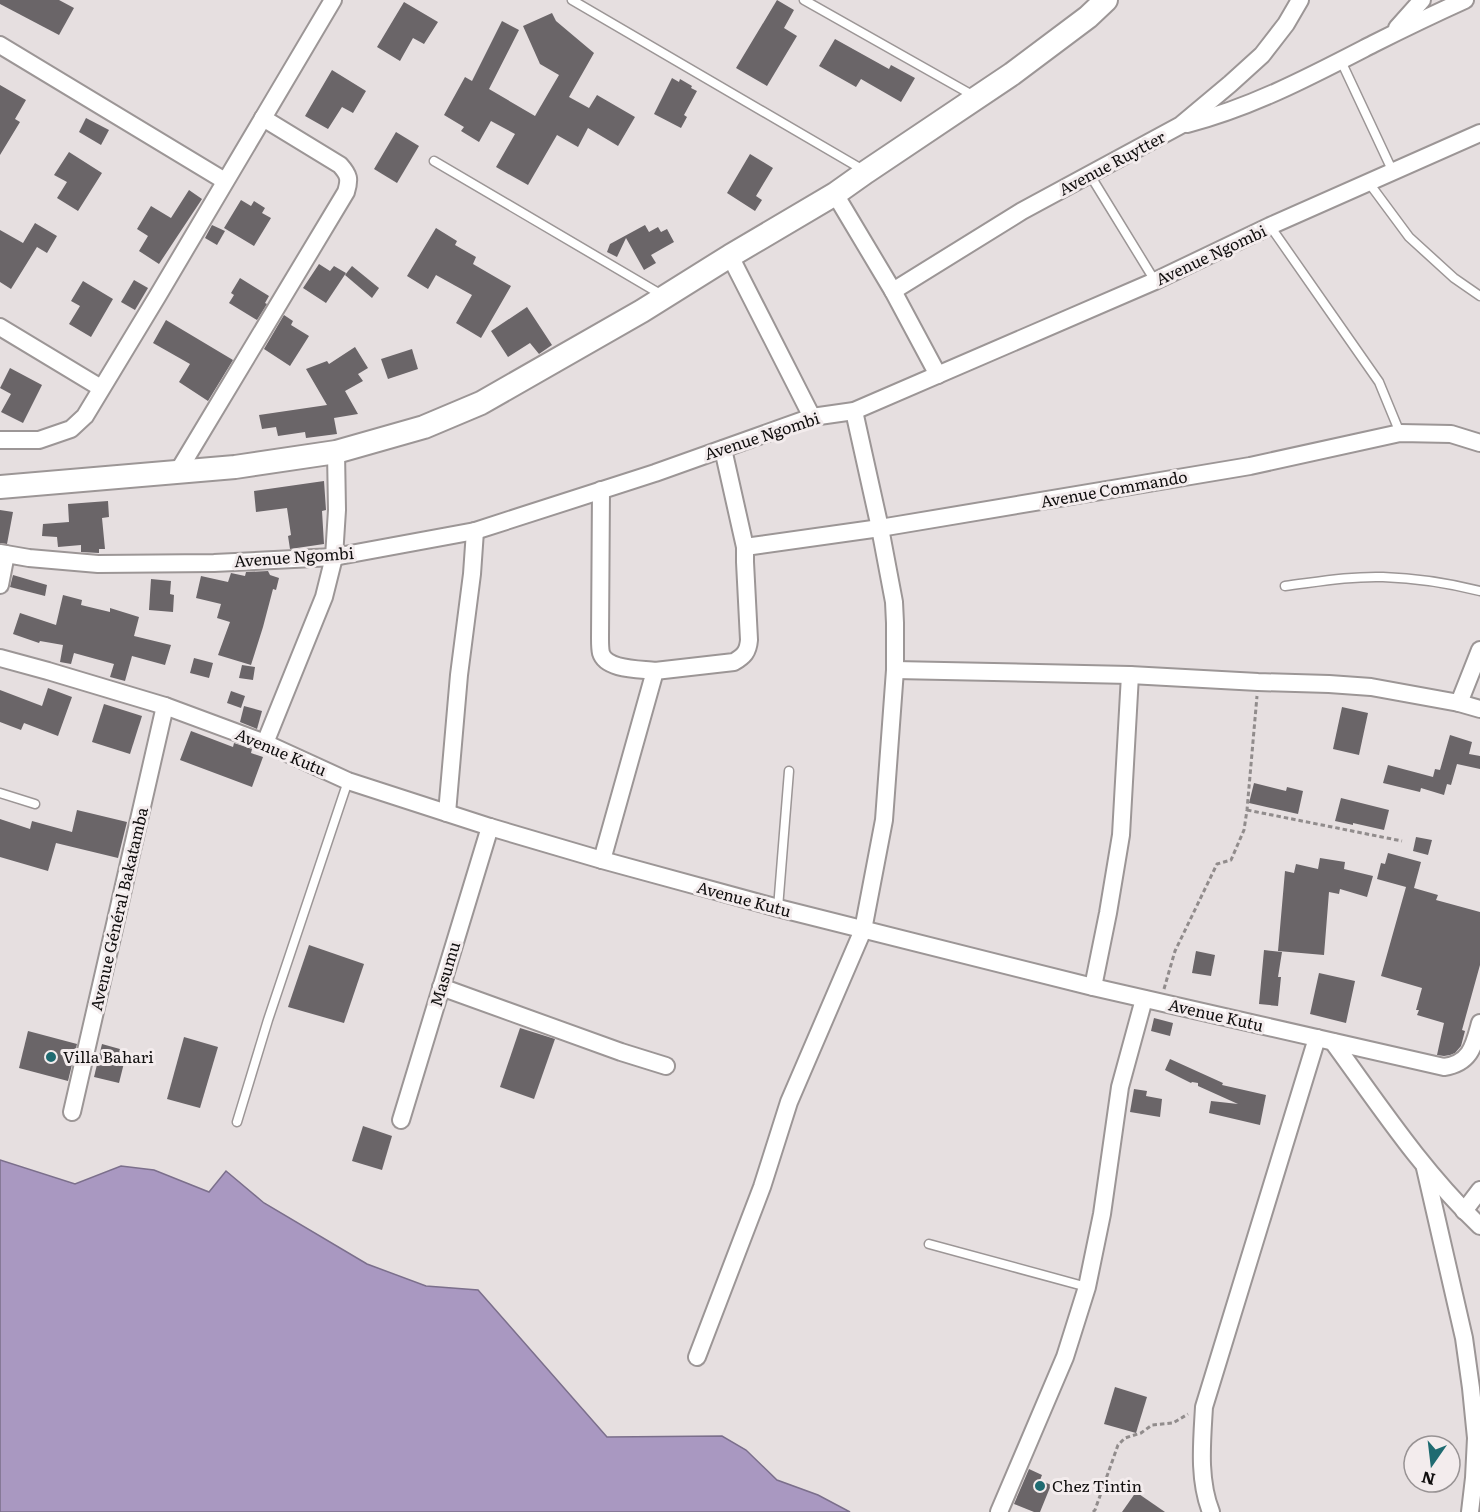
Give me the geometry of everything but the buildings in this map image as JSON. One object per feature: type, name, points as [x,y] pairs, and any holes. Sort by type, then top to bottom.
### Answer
[{"type":"main road","points":[[0,487],[235,467],[336,452],[424,427],[481,403],[535,374],[835,194],[1012,74],[1088,17],[1106,0]]},
{"type":"street","points":[[0,440],[39,440],[71,429],[85,416],[333,0]]},
{"type":"street","name":"Avenue Ruytter","points":[[893,291],[1022,211],[1181,125],[1262,55],[1286,24],[1300,0]]},
{"type":"street","points":[[1391,35],[1422,0]]},
{"type":"street","points":[[1181,125],[1224,113],[1281,91],[1465,0]]},
{"type":"street","points":[[0,45],[225,181]]},
{"type":"street","points":[[177,473],[346,192],[349,183],[347,173],[340,165],[263,118]]},
{"type":"street","name":"Avenue Ngombi","points":[[3,554],[98,564],[214,563],[334,557],[475,531],[812,417],[854,411],[1155,281],[1270,226],[1480,134]]},
{"type":"street","points":[[835,194],[893,291],[938,375]]},
{"type":"street","points":[[730,255],[812,417]]},
{"type":"street","points":[[0,327],[101,388]]},
{"type":"street","points":[[697,1357],[762,1187],[789,1102],[863,930],[884,820],[895,670],[896,623],[880,528],[854,411]]},
{"type":"street","name":"Avenue Commando","points":[[745,547],[880,528],[1250,466],[1400,433],[1451,434],[1480,443]]},
{"type":"street","points":[[601,489],[600,638],[601,654],[607,662],[619,667],[655,671],[734,662],[744,656],[748,650],[749,640],[745,547],[723,449]]},
{"type":"street","points":[[265,743],[324,597],[334,557],[337,510],[336,452]]},
{"type":"street","points":[[447,813],[475,531]]},
{"type":"street","points":[[0,585],[3,554]]},
{"type":"street","points":[[1460,703],[1480,650]]},
{"type":"street","name":"Avenue Kutu","points":[[0,658],[165,706],[265,743],[348,781],[490,827],[778,909],[1093,987],[1444,1067],[1463,1060],[1473,1047],[1480,1023]]},
{"type":"street","points":[[895,670],[1130,675],[1329,684],[1371,687],[1460,703],[1480,709]]},
{"type":"street","points":[[602,860],[655,671]]},
{"type":"street","points":[[1093,987],[1121,835],[1130,675]]},
{"type":"street","name":"Avenue Général Bakatamba","points":[[72,1112],[165,706]]},
{"type":"street","name":"Masumu","points":[[401,1120],[490,827]]},
{"type":"street","points":[[441,987],[666,1066]]},
{"type":"street","points":[[999,1512],[1065,1357],[1087,1287],[1102,1214],[1120,1087],[1152,1001]]},
{"type":"street","points":[[1325,1040],[1425,1168],[1480,1226]]},
{"type":"street","points":[[1211,1512],[1204,1487],[1202,1456],[1204,1407],[1325,1040]]},
{"type":"street","points":[[1425,1168],[1464,1338],[1472,1388],[1476,1438],[1470,1512]]},
{"type":"street","points":[[1464,1211],[1480,1190]]},
{"type":"lane","points":[[572,0],[866,171]]},
{"type":"lane","points":[[804,0],[977,98]]},
{"type":"lane","points":[[1341,61],[1393,172]]},
{"type":"lane","points":[[434,161],[665,297]]},
{"type":"lane","points":[[1090,175],[1155,281]]},
{"type":"lane","points":[[1368,183],[1409,237],[1454,278],[1480,296]]},
{"type":"lane","points":[[1270,226],[1379,382],[1400,433]]},
{"type":"lane","points":[[1285,586],[1348,578],[1383,577],[1422,580],[1480,591]]},
{"type":"lane","points":[[778,909],[789,771]]},
{"type":"lane","points":[[237,1122],[348,781]]},
{"type":"lane","points":[[0,793],[35,804]]},
{"type":"lane","points":[[929,1244],[1087,1287]]},
{"type":"path","points":[[1152,1001],[1217,864],[1231,860],[1244,830],[1258,682]]},
{"type":"path","points":[[1247,810],[1402,841]]},
{"type":"path","points":[[1093,1512],[1118,1445],[1125,1438],[1141,1433],[1152,1425],[1173,1423],[1204,1407]]},
{"type":"shaded area","points":[[0,1160],[75,1184],[121,1166],[154,1170],[209,1192],[226,1171],[264,1203],[367,1264],[426,1286],[478,1290],[607,1437],[722,1436],[746,1450],[777,1480],[818,1495],[850,1512],[0,1512]]},
{"type":"place","name":"Villa Bahari","points":[[51,1057]]},
{"type":"place","name":"Chez Tintin","points":[[1040,1486]]}]
